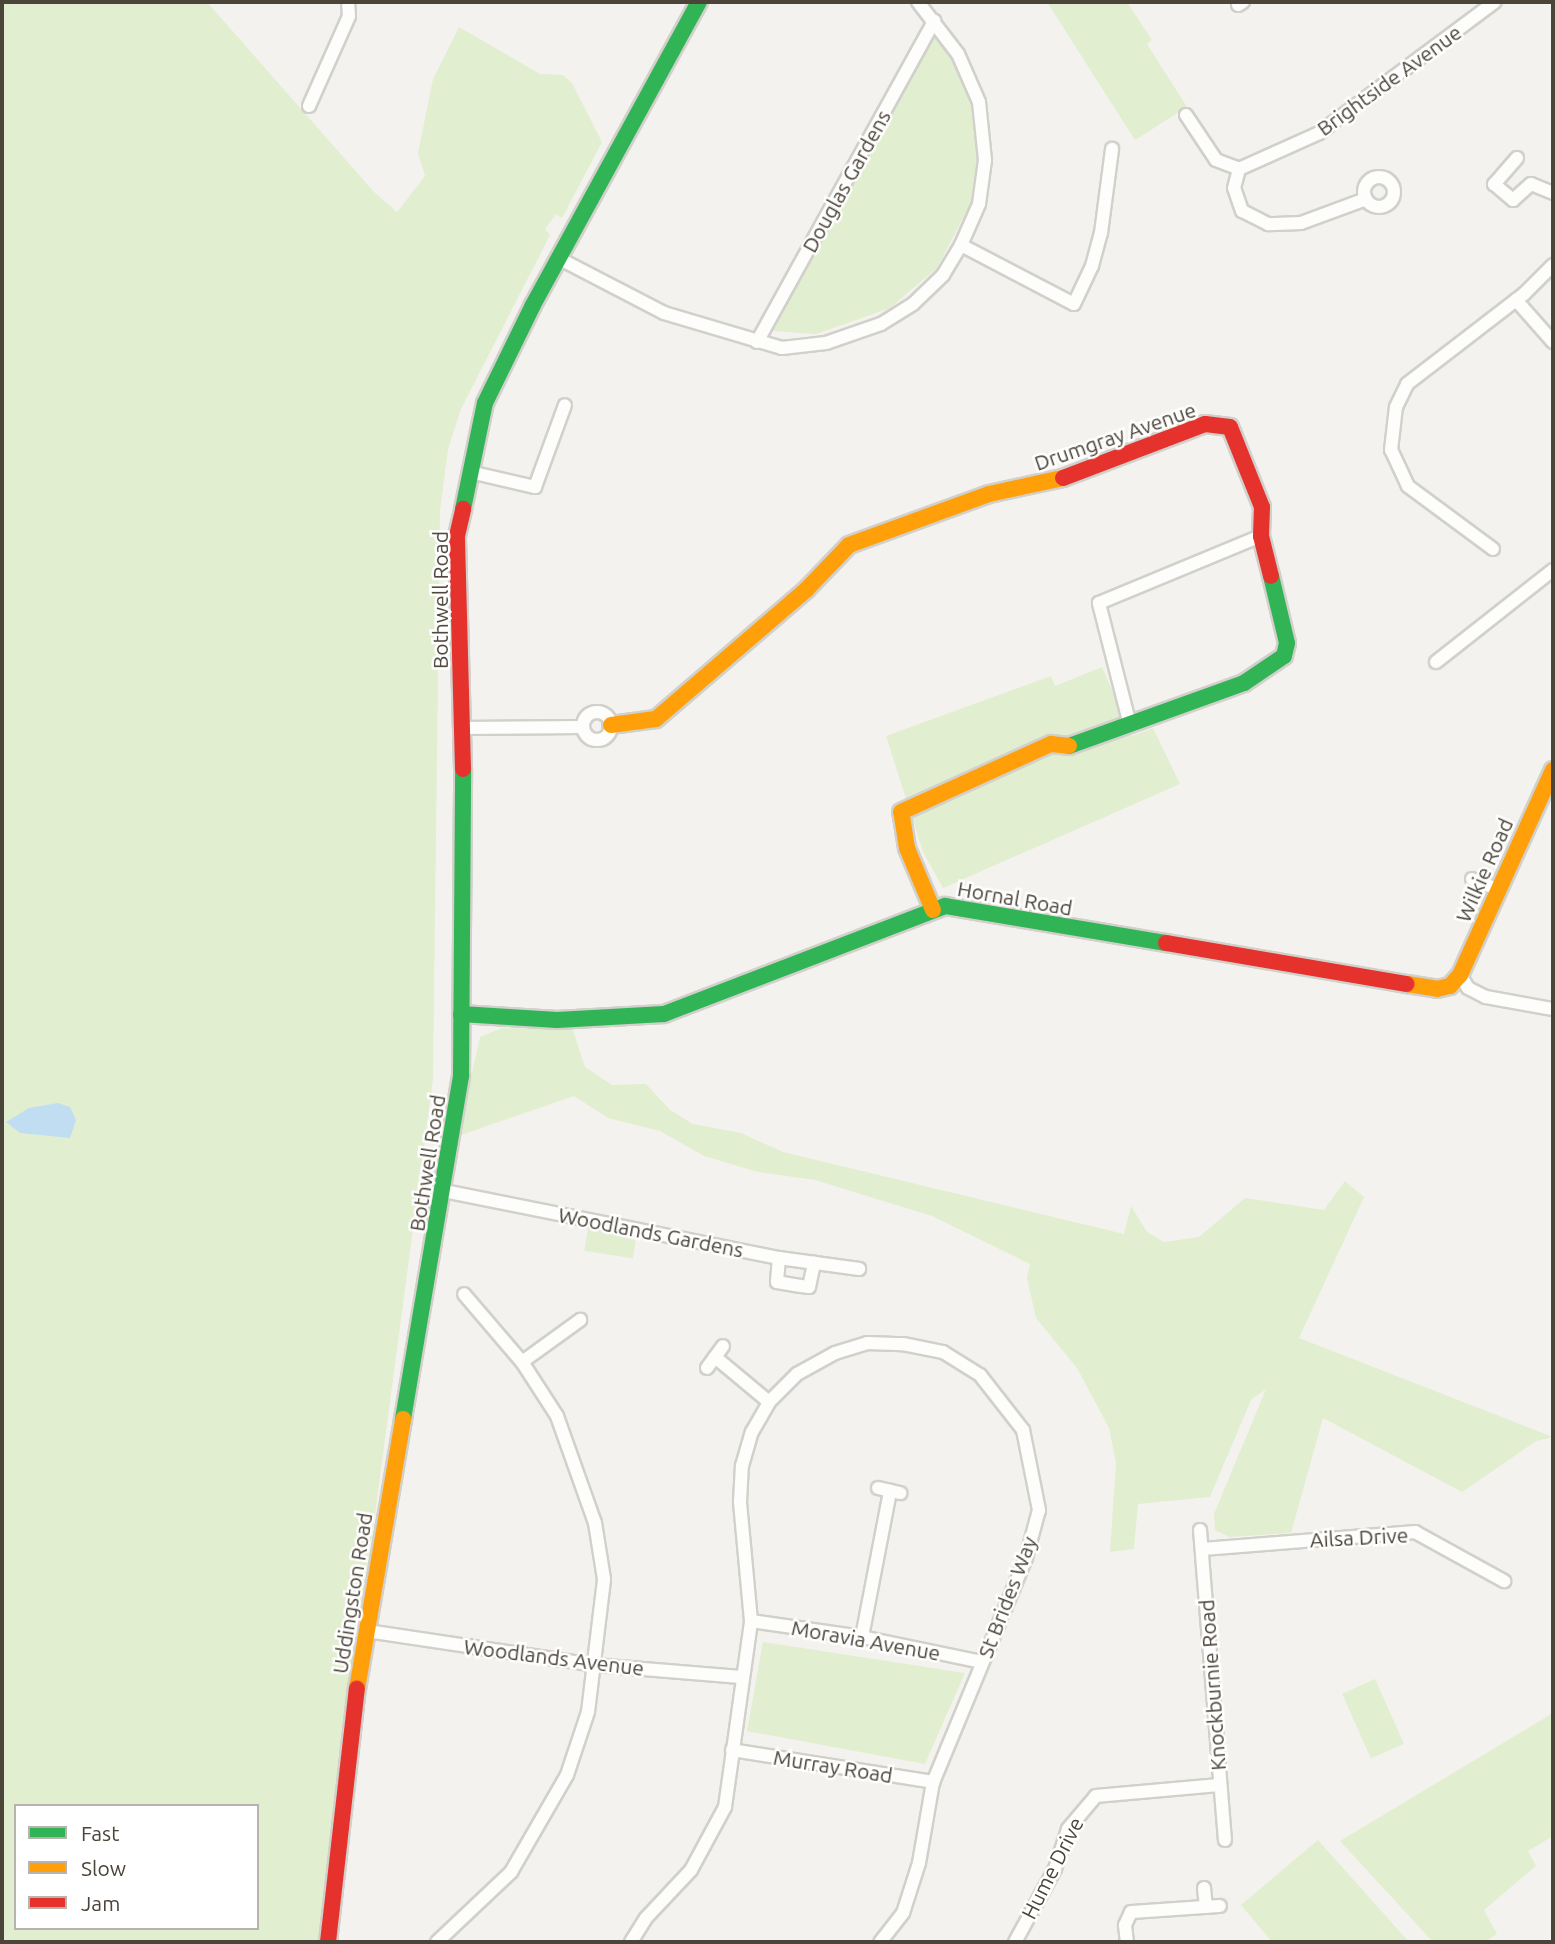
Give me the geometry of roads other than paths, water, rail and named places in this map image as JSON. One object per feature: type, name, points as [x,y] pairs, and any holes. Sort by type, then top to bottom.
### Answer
[{"type":"street","points":[[309,106],[349,16],[348,2]]},
{"type":"street","name":"Bothwell Road","points":[[435,1253],[461,1076],[463,727],[457,536],[470,472],[485,402],[699,2]]},
{"type":"street","points":[[560,259],[664,313],[782,348],[826,343],[881,324],[943,275],[961,245],[979,204],[985,160],[980,113],[958,54],[918,2]]},
{"type":"street","name":"Brightside Avenue","points":[[1239,169],[1319,133],[1495,2]]},
{"type":"street","name":"Douglas Gardens","points":[[757,342],[934,21]]},
{"type":"street","points":[[1186,115],[1216,160],[1239,169],[1234,188],[1242,211],[1268,224],[1301,223],[1366,199]]},
{"type":"street","points":[[961,245],[1074,304],[1092,266],[1101,233],[1112,149]]},
{"type":"street","points":[[1517,158],[1494,184],[1513,200],[1531,184],[1553,193]]},
{"type":"street","points":[[1493,549],[1408,486],[1391,450],[1396,407],[1407,384],[1516,300],[1553,265]]},
{"type":"street","points":[[1516,300],[1553,341]]},
{"type":"street","points":[[470,472],[535,487],[565,405]]},
{"type":"street","name":"Drumgray Avenue","points":[[611,725],[656,719],[806,590],[849,545],[989,494],[1036,487],[1205,424],[1230,427],[1262,507],[1261,536],[1287,643],[1284,656],[1244,683],[1076,747],[1051,744],[1029,752],[922,799],[901,812],[906,848],[933,910]]},
{"type":"street","points":[[1130,725],[1099,603],[1261,536]]},
{"type":"street","points":[[1436,662],[1553,570]]},
{"type":"street","points":[[597,712],[607,716],[611,725],[609,734],[597,740],[588,737],[583,727],[586,718],[597,712]]},
{"type":"street","points":[[463,727],[583,727]]},
{"type":"street","name":"Wilkie Road","points":[[1455,980],[1553,770]]},
{"type":"street","points":[[1472,879],[1499,890]]},
{"type":"street","name":"Hornal Road","points":[[461,1014],[557,1020],[664,1014],[945,906],[1421,989],[1455,980]]},
{"type":"street","points":[[1455,980],[1486,997],[1553,1009]]},
{"type":"street","name":"Woodlands Gardens","points":[[444,1191],[779,1258],[859,1269]]},
{"type":"street","name":"Uddingston Road","points":[[327,1942],[351,1727],[435,1253]]},
{"type":"street","points":[[779,1258],[777,1282],[808,1287],[814,1263]]},
{"type":"street","points":[[437,1942],[511,1872],[540,1829],[567,1775],[584,1725],[595,1665],[604,1579],[595,1522],[556,1416],[522,1362],[464,1294]]},
{"type":"street","points":[[522,1362],[580,1320]]},
{"type":"street","name":"St Brides Way","points":[[741,1677],[751,1621],[740,1502],[742,1466],[752,1432],[769,1402],[814,1363],[867,1343],[903,1344],[943,1352],[980,1374],[1003,1399],[1023,1430],[1039,1510],[1026,1558],[933,1782],[919,1863],[903,1913],[880,1942]]},
{"type":"street","points":[[723,1346],[711,1363],[769,1402]]},
{"type":"street","points":[[862,1637],[889,1491]]},
{"type":"street","name":"Knockburnie Road","points":[[1200,1530],[1225,1840]]},
{"type":"street","name":"Ailsa Drive","points":[[1203,1549],[1415,1532],[1504,1581]]},
{"type":"street","name":"Moravia Avenue","points":[[751,1621],[862,1637],[982,1662]]},
{"type":"street","name":"Woodlands Avenue","points":[[367,1631],[595,1665],[741,1677]]},
{"type":"street","points":[[631,1942],[707,1847],[725,1807],[741,1677]]},
{"type":"street","name":"Murray Road","points":[[732,1749],[933,1782]]},
{"type":"street","name":"Hume Drive","points":[[1014,1942],[1055,1869],[1068,1829],[1096,1796],[1219,1785]]},
{"type":"street","points":[[1201,1908],[1204,1888]]},
{"type":"street","points":[[1127,1942],[1125,1925],[1131,1912],[1220,1906]]},
{"type":"water","points":[[58,1103],[70,1107],[76,1120],[70,1138],[20,1133],[6,1122],[29,1108]]}]
